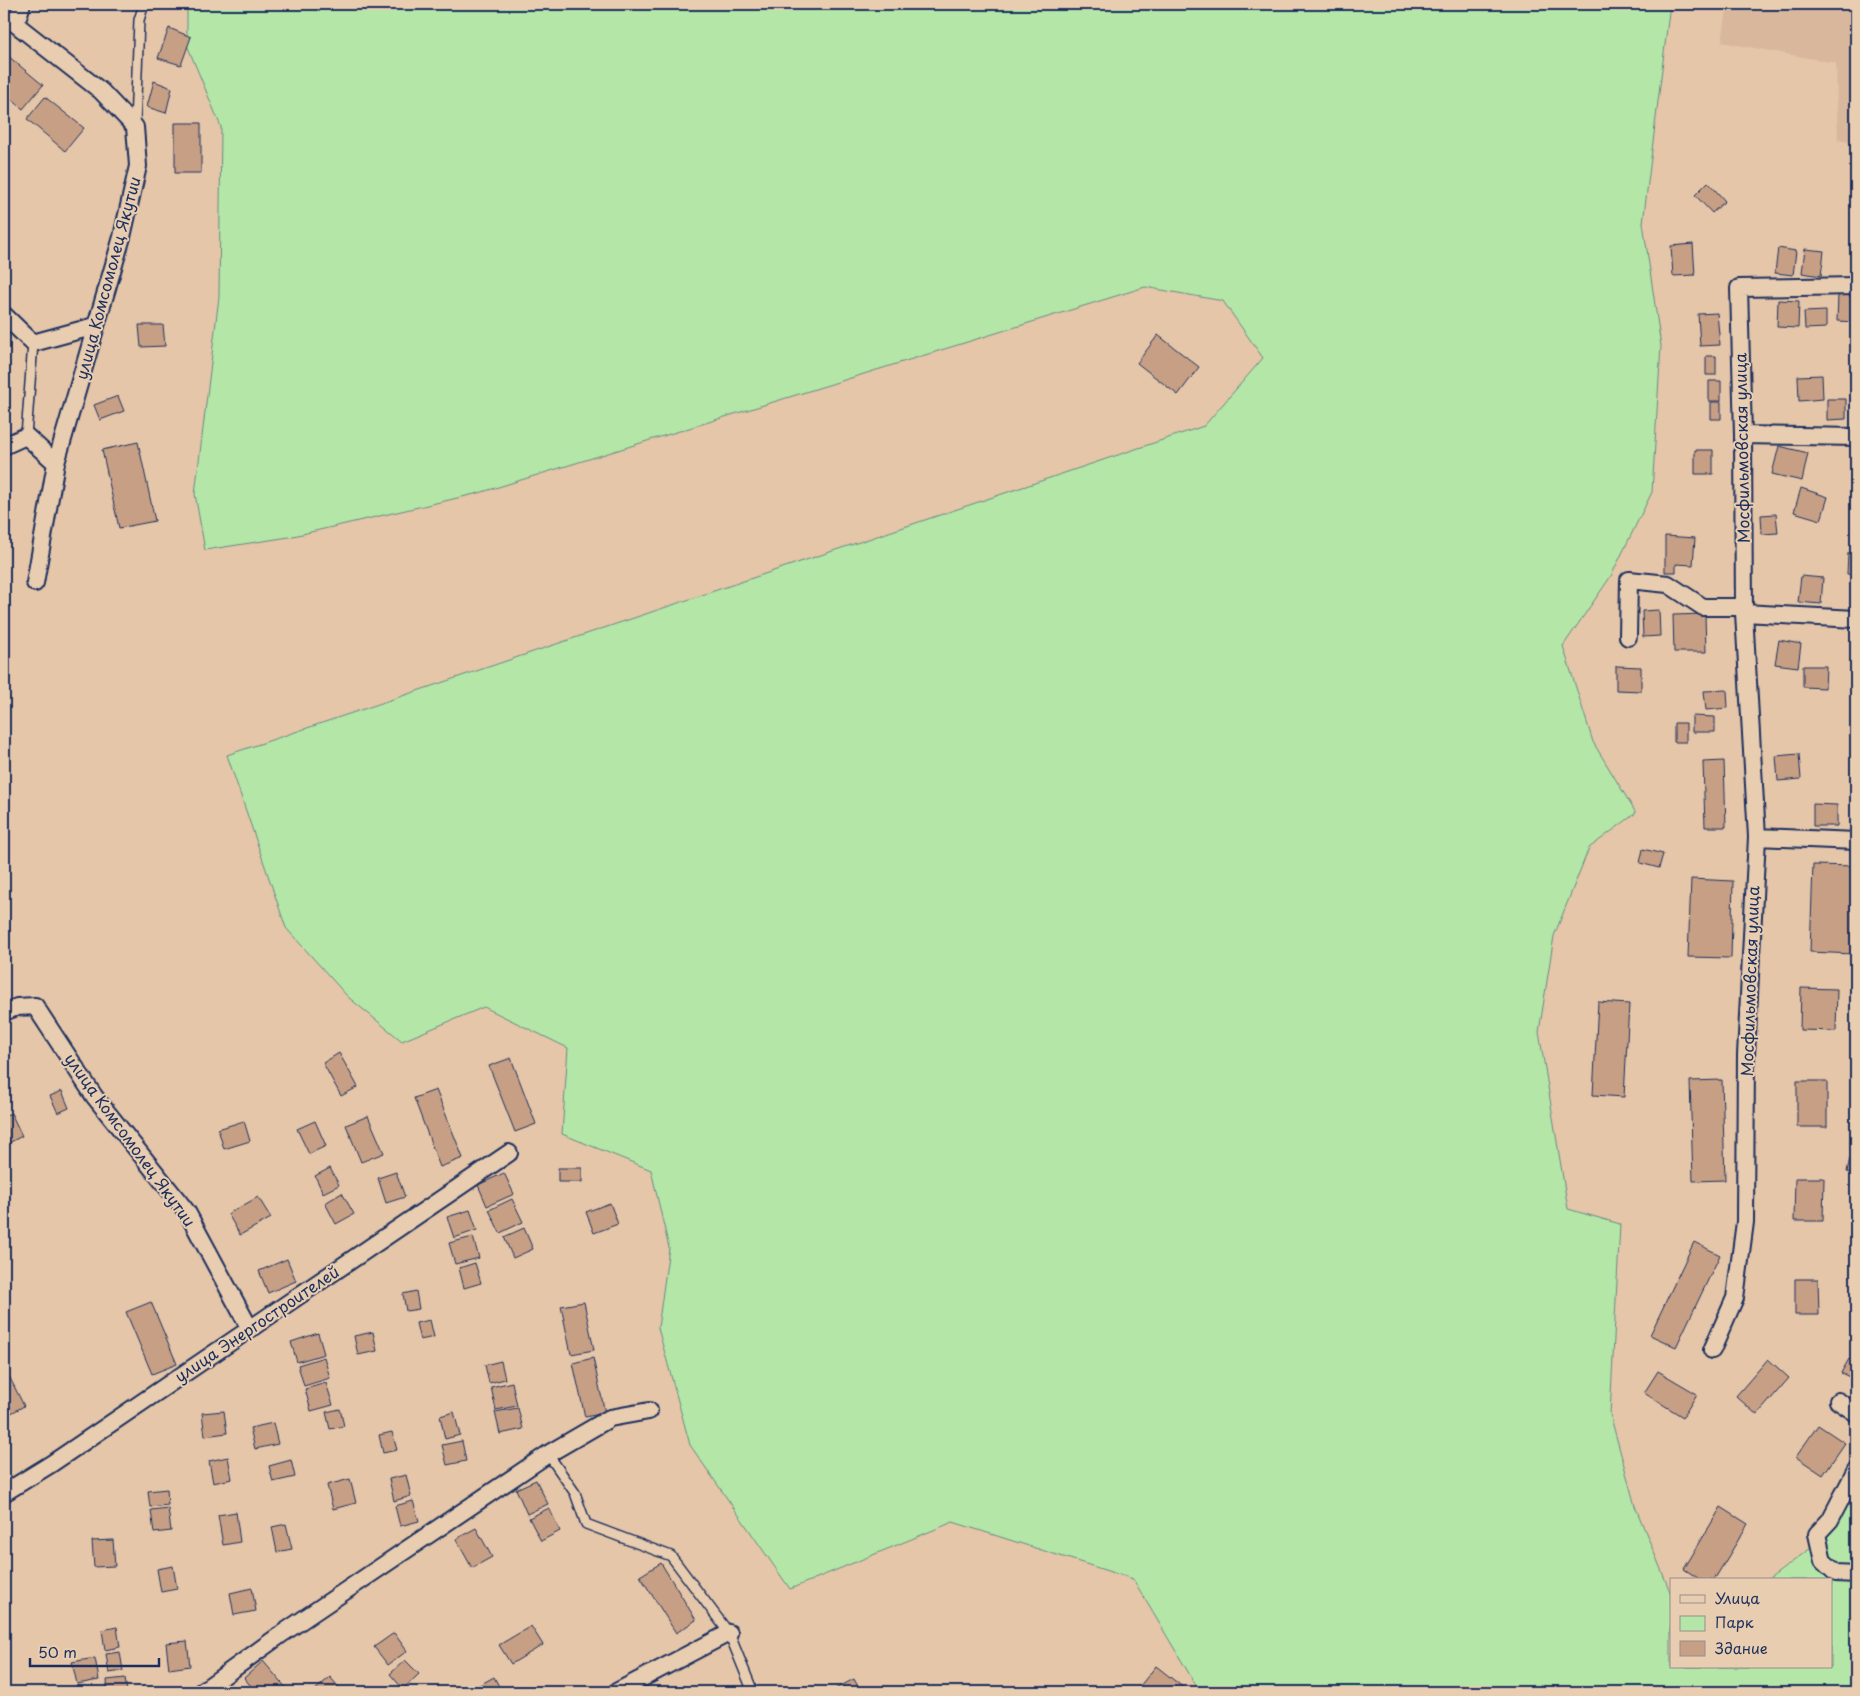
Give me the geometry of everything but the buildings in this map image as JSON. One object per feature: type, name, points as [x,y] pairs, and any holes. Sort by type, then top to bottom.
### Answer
[{"type":"street","points":[[22,4],[10,20],[101,91],[135,127]]},
{"type":"street","name":"улица Комсомолец Якутии","points":[[36,582],[56,463],[122,237],[138,166],[135,127]]},
{"type":"street","name":"Мосфильмовская улица","points":[[1712,1350],[1735,1298],[1745,1222],[1746,1055],[1757,837],[1744,610],[1743,435],[1739,288],[1856,286]]},
{"type":"street","points":[[4,315],[33,343],[95,326]]},
{"type":"street","points":[[1743,435],[1856,437]]},
{"type":"street","points":[[4,446],[26,436],[56,463]]},
{"type":"street","points":[[1628,637],[1629,580],[1668,584],[1703,607],[1856,619]]},
{"type":"street","points":[[1757,837],[1856,841]]},
{"type":"street","name":"улица Комсомолец Якутии","points":[[4,1012],[17,1007],[35,1006],[94,1096],[187,1212],[250,1329]]},
{"type":"street","name":"улица Энергостроителей","points":[[4,1493],[51,1464],[509,1153]]},
{"type":"street","points":[[1838,1401],[1856,1413]]},
{"type":"street","points":[[201,1692],[283,1633],[548,1454],[610,1418],[649,1411]]},
{"type":"street","points":[[1856,1470],[1830,1520],[1817,1534],[1823,1561],[1836,1573],[1856,1574]]},
{"type":"street","points":[[616,1692],[729,1633]]},
{"type":"lane","points":[[135,127],[139,20],[144,4]]},
{"type":"lane","points":[[26,436],[33,343]]},
{"type":"lane","points":[[548,1454],[575,1493],[586,1524],[671,1556],[729,1633],[753,1692]]},
{"type":"shaded area","points":[[1728,4],[1856,4],[1856,143],[1838,140],[1836,63],[1722,42]]},
{"type":"green space","points":[[187,4],[1670,4],[1643,223],[1661,346],[1652,492],[1611,576],[1563,646],[1593,742],[1636,813],[1589,848],[1554,936],[1539,1032],[1568,1209],[1620,1224],[1610,1414],[1635,1506],[1670,1592],[1670,1668],[1832,1668],[1832,1578],[1771,1578],[1827,1536],[1856,1487],[1856,1692],[1200,1692],[1133,1579],[953,1522],[790,1589],[690,1445],[658,1328],[669,1248],[651,1170],[562,1134],[568,1048],[484,1007],[402,1041],[348,997],[286,928],[227,755],[1204,426],[1263,358],[1223,301],[1145,287],[479,493],[289,537],[205,550],[195,494],[219,297],[221,127],[187,45]]}]
